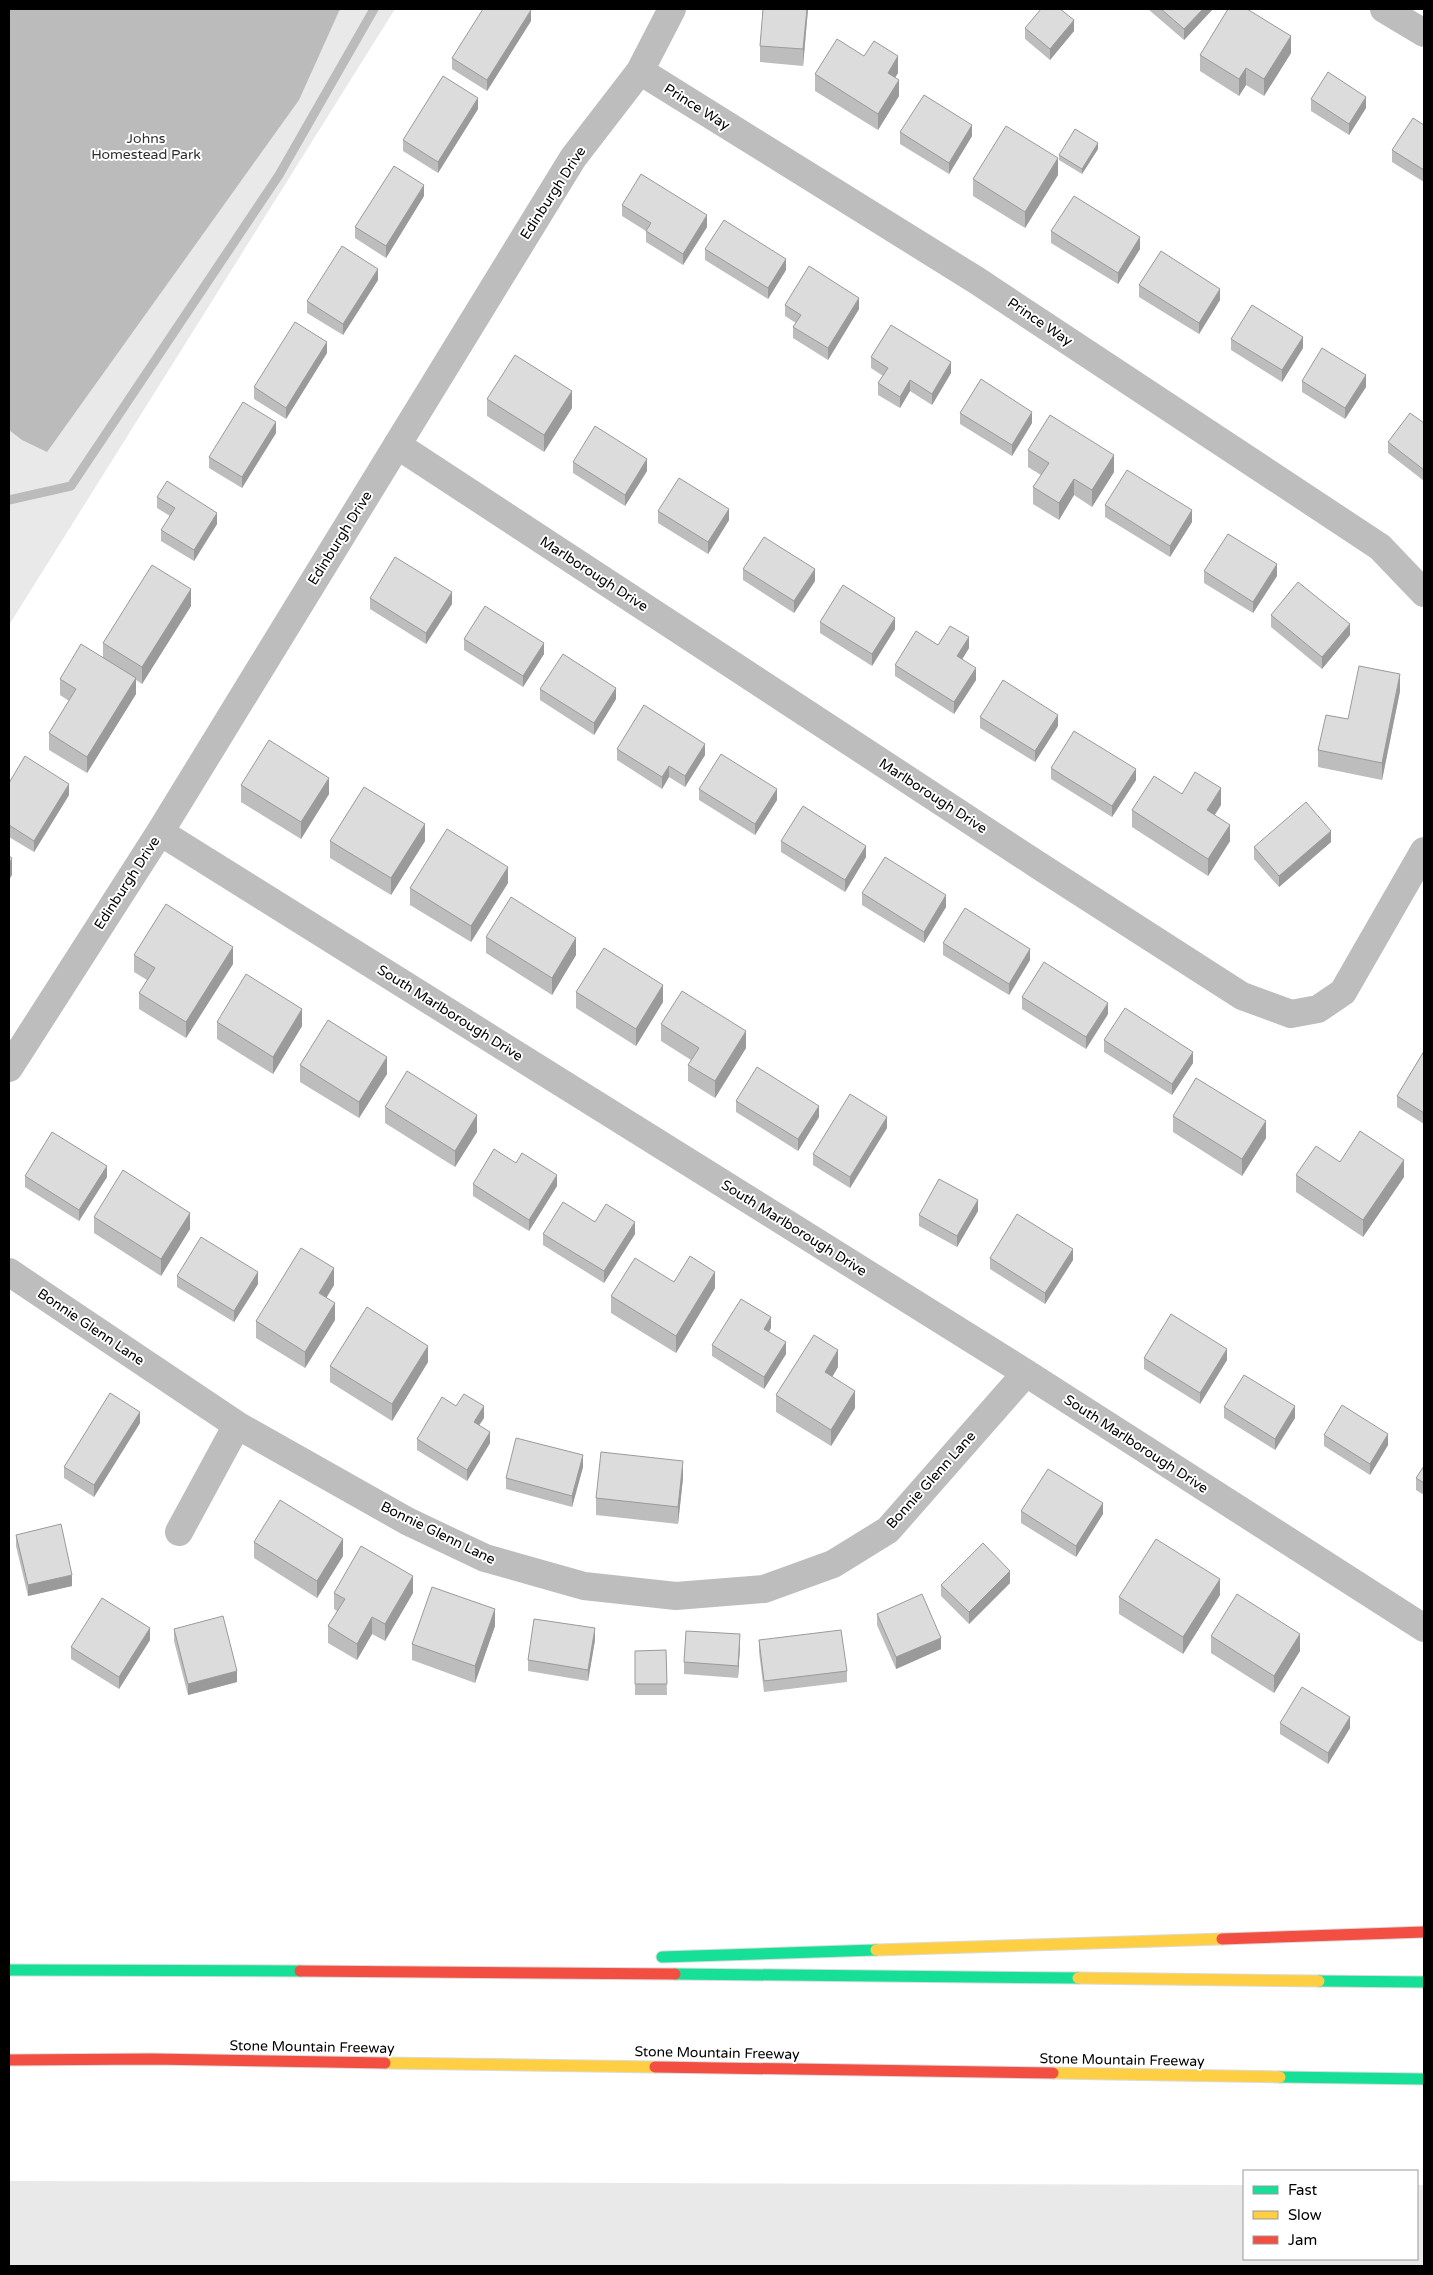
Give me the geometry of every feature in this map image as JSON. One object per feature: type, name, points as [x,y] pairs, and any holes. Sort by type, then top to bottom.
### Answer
[{"type":"highway","points":[[650,1957],[1424,1932]]},
{"type":"highway","points":[[244,1970],[531,1961]]},
{"type":"highway","points":[[9,1970],[244,1970],[1424,1982]]},
{"type":"highway","name":"Stone Mountain Freeway","points":[[9,2060],[182,2060],[1424,2079]]},
{"type":"street","name":"Edinburgh Drive","points":[[9,1068],[160,832],[573,158],[640,71],[672,9]]},
{"type":"street","points":[[1384,9],[1424,33]]},
{"type":"street","name":"Prince Way","points":[[640,71],[976,280],[1380,547],[1424,593]]},
{"type":"street","name":"Marlborough Drive","points":[[397,445],[1041,867],[1242,996],[1291,1014],[1318,1009],[1343,992],[1424,851]]},
{"type":"street","name":"South Marlborough Drive","points":[[160,832],[1026,1373],[1424,1628]]},
{"type":"street","name":"Bonnie Glenn Lane","points":[[9,1272],[237,1424],[407,1521],[484,1558],[584,1586],[676,1596],[764,1589],[832,1564],[888,1530],[1026,1373]]},
{"type":"street","points":[[179,1532],[237,1424]]},
{"type":"green space","name":"Johns Homestead Park","points":[[9,9],[395,9],[9,625]]},
{"type":"green space","points":[[9,2181],[1243,2185],[1243,2260],[1418,2260],[1418,2185],[1424,2185],[1424,2266],[9,2266]]},
{"type":"shaded area","name":"Johns Homestead Park","points":[[9,9],[340,9],[299,100],[47,452],[22,440],[9,430]]},
{"type":"building","points":[[483,9],[531,10],[487,80],[452,58]]},
{"type":"building","points":[[763,9],[807,9],[803,49],[760,46]]},
{"type":"building","points":[[1041,9],[1060,9],[1074,20],[1050,49],[1025,28]]},
{"type":"building","points":[[1161,9],[1203,9],[1184,29]]},
{"type":"building","points":[[1228,9],[1247,9],[1291,36],[1264,79],[1246,68],[1239,79],[1200,55]]},
{"type":"building","points":[[837,39],[864,56],[874,41],[898,56],[888,73],[899,80],[878,114],[815,74]]},
{"type":"building","points":[[1328,72],[1366,97],[1349,124],[1311,99]]},
{"type":"building","points":[[443,76],[478,98],[438,162],[403,140]]},
{"type":"building","points":[[924,95],[972,125],[949,163],[900,132]]},
{"type":"building","points":[[1413,118],[1424,125],[1424,170],[1392,150]]},
{"type":"building","points":[[1006,126],[1058,158],[1025,212],[973,179]]},
{"type":"building","points":[[1075,129],[1098,143],[1082,169],[1059,155]]},
{"type":"building","points":[[394,166],[424,185],[386,246],[355,227]]},
{"type":"building","points":[[641,174],[707,215],[683,254],[646,231],[651,223],[622,205]]},
{"type":"building","points":[[1074,196],[1140,237],[1118,273],[1051,231]]},
{"type":"building","points":[[724,220],[786,259],[768,288],[705,249]]},
{"type":"building","points":[[342,246],[378,269],[343,324],[307,301]]},
{"type":"building","points":[[1161,251],[1220,289],[1199,323],[1139,285]]},
{"type":"building","points":[[809,266],[859,298],[828,348],[793,327],[801,315],[785,305]]},
{"type":"building","points":[[1252,305],[1303,337],[1282,370],[1231,339]]},
{"type":"building","points":[[295,322],[327,342],[286,408],[254,387]]},
{"type":"building","points":[[891,325],[951,362],[932,394],[910,380],[900,397],[878,383],[888,368],[871,357]]},
{"type":"building","points":[[1322,348],[1366,375],[1345,408],[1302,381]]},
{"type":"building","points":[[515,355],[572,391],[544,435],[487,399]]},
{"type":"building","points":[[981,379],[1032,412],[1012,445],[960,413]]},
{"type":"building","points":[[243,402],[276,422],[242,477],[209,457]]},
{"type":"building","points":[[1410,413],[1424,423],[1424,470],[1388,442]]},
{"type":"building","points":[[1050,415],[1114,455],[1092,490],[1074,479],[1059,503],[1033,487],[1049,463],[1028,450]]},
{"type":"building","points":[[595,426],[647,459],[625,495],[573,462]]},
{"type":"building","points":[[1127,470],[1192,510],[1170,546],[1105,505]]},
{"type":"building","points":[[679,478],[729,509],[708,542],[658,511]]},
{"type":"building","points":[[167,481],[217,513],[194,550],[161,530],[175,508],[157,497]]},
{"type":"building","points":[[1228,534],[1277,564],[1253,602],[1204,571]]},
{"type":"building","points":[[764,537],[815,569],[794,601],[743,569]]},
{"type":"building","points":[[395,557],[452,592],[426,633],[370,598]]},
{"type":"building","points":[[152,565],[191,589],[142,667],[103,643]]},
{"type":"building","points":[[1298,582],[1350,624],[1322,657],[1271,615]]},
{"type":"building","points":[[843,585],[895,618],[872,654],[820,622]]},
{"type":"building","points":[[485,606],[544,643],[523,676],[464,639]]},
{"type":"building","points":[[950,626],[969,637],[957,656],[976,668],[954,702],[895,665],[916,631],[938,645]]},
{"type":"building","points":[[81,644],[136,678],[87,757],[49,733],[76,689],[60,679]]},
{"type":"building","points":[[563,654],[616,688],[594,723],[540,689]]},
{"type":"building","points":[[1359,666],[1400,674],[1382,763],[1318,750],[1326,715],[1348,719]]},
{"type":"building","points":[[1003,680],[1058,715],[1035,751],[980,717]]},
{"type":"building","points":[[644,705],[705,744],[685,776],[669,766],[662,777],[617,749]]},
{"type":"building","points":[[1074,731],[1136,769],[1112,806],[1051,768]]},
{"type":"building","points":[[269,740],[329,778],[301,822],[241,785]]},
{"type":"building","points":[[721,754],[777,789],[755,824],[699,789]]},
{"type":"building","points":[[25,756],[69,784],[34,841],[9,825],[9,783]]},
{"type":"building","points":[[1195,772],[1221,788],[1207,810],[1230,825],[1208,859],[1132,810],[1154,776],[1182,794]]},
{"type":"building","points":[[364,787],[425,824],[391,878],[330,841]]},
{"type":"building","points":[[1306,802],[1331,831],[1279,876],[1254,847]]},
{"type":"building","points":[[803,806],[866,846],[845,880],[781,841]]},
{"type":"building","points":[[447,829],[508,867],[471,926],[410,888]]},
{"type":"building","points":[[885,857],[946,895],[924,932],[862,893]]},
{"type":"building","points":[[511,897],[576,938],[552,978],[486,937]]},
{"type":"building","points":[[166,904],[233,947],[186,1022],[139,993],[155,968],[134,955]]},
{"type":"building","points":[[965,908],[1030,949],[1009,984],[943,943]]},
{"type":"building","points":[[604,948],[663,985],[636,1029],[576,992]]},
{"type":"building","points":[[1044,962],[1108,1003],[1086,1037],[1022,997]]},
{"type":"building","points":[[246,974],[302,1009],[273,1057],[217,1022]]},
{"type":"building","points":[[682,991],[746,1031],[715,1081],[688,1065],[699,1048],[661,1024]]},
{"type":"building","points":[[1125,1008],[1193,1052],[1172,1084],[1104,1040]]},
{"type":"building","points":[[328,1020],[387,1057],[359,1102],[300,1065]]},
{"type":"building","points":[[1424,1051],[1424,1113],[1397,1096]]},
{"type":"building","points":[[757,1067],[819,1106],[798,1139],[736,1101]]},
{"type":"building","points":[[407,1071],[477,1115],[455,1151],[385,1107]]},
{"type":"building","points":[[1196,1078],[1266,1121],[1242,1159],[1173,1116]]},
{"type":"building","points":[[850,1094],[887,1117],[850,1177],[813,1154]]},
{"type":"building","points":[[1360,1131],[1404,1160],[1363,1220],[1296,1175],[1316,1146],[1340,1162]]},
{"type":"building","points":[[52,1132],[107,1166],[79,1210],[25,1176]]},
{"type":"building","points":[[494,1149],[516,1163],[522,1153],[557,1175],[529,1220],[473,1184]]},
{"type":"building","points":[[123,1170],[190,1213],[161,1259],[94,1217]]},
{"type":"building","points":[[939,1179],[978,1200],[957,1236],[919,1215]]},
{"type":"building","points":[[563,1202],[595,1222],[606,1204],[635,1222],[604,1271],[543,1234]]},
{"type":"building","points":[[1017,1214],[1073,1249],[1045,1293],[990,1258]]},
{"type":"building","points":[[201,1237],[258,1272],[234,1311],[177,1276]]},
{"type":"building","points":[[301,1248],[334,1268],[319,1293],[335,1303],[305,1352],[256,1321]]},
{"type":"building","points":[[690,1256],[715,1272],[676,1336],[611,1296],[635,1258],[674,1282]]},
{"type":"building","points":[[741,1299],[771,1317],[764,1329],[786,1342],[764,1377],[712,1345]]},
{"type":"building","points":[[367,1307],[428,1346],[392,1404],[330,1366]]},
{"type":"building","points":[[1171,1314],[1227,1349],[1200,1393],[1144,1358]]},
{"type":"building","points":[[814,1335],[838,1350],[825,1372],[855,1391],[831,1430],[776,1395]]},
{"type":"building","points":[[1244,1375],[1295,1406],[1275,1439],[1224,1407]]},
{"type":"building","points":[[110,1393],[140,1412],[94,1485],[64,1467]]},
{"type":"building","points":[[464,1394],[484,1406],[474,1422],[490,1432],[467,1470],[417,1439],[442,1397],[456,1406]]},
{"type":"building","points":[[1342,1405],[1388,1434],[1370,1464],[1324,1435]]},
{"type":"building","points":[[516,1438],[583,1455],[572,1496],[506,1478]]},
{"type":"building","points":[[601,1452],[683,1461],[678,1507],[596,1498]]},
{"type":"building","points":[[1424,1466],[1424,1483],[1416,1478]]},
{"type":"building","points":[[1048,1469],[1103,1503],[1076,1546],[1021,1511]]},
{"type":"building","points":[[280,1500],[343,1539],[317,1581],[254,1542]]},
{"type":"building","points":[[61,1524],[72,1575],[28,1585],[16,1535]]},
{"type":"building","points":[[1156,1539],[1220,1579],[1183,1637],[1119,1597]]},
{"type":"building","points":[[983,1543],[1010,1571],[969,1612],[941,1585]]},
{"type":"building","points":[[361,1546],[413,1576],[385,1624],[372,1617],[357,1644],[328,1626],[345,1599],[334,1593]]},
{"type":"building","points":[[432,1587],[495,1609],[475,1666],[412,1644]]},
{"type":"building","points":[[922,1594],[941,1638],[896,1657],[877,1614]]},
{"type":"building","points":[[1237,1594],[1300,1634],[1274,1676],[1211,1636]]},
{"type":"building","points":[[102,1598],[150,1628],[119,1677],[71,1647]]},
{"type":"building","points":[[223,1616],[237,1671],[188,1684],[174,1629]]},
{"type":"building","points":[[534,1619],[595,1628],[588,1670],[528,1660]]},
{"type":"building","points":[[841,1630],[847,1671],[764,1681],[759,1640]]},
{"type":"building","points":[[686,1631],[740,1634],[738,1666],[684,1662]]},
{"type":"building","points":[[666,1650],[667,1684],[635,1684],[635,1651]]},
{"type":"building","points":[[1302,1687],[1350,1717],[1328,1753],[1280,1723]]},
{"type":"waterway","points":[[9,500],[71,486],[279,175],[374,9]]},
{"type":"traffic: fast","points":[[662,1957],[876,1950]]},
{"type":"traffic: fast","points":[[9,1970],[300,1971]]},
{"type":"traffic: fast","points":[[675,1974],[1078,1978]]},
{"type":"traffic: fast","points":[[1319,1981],[1424,1982]]},
{"type":"traffic: fast","points":[[1280,2077],[1424,2079]]},
{"type":"traffic: slow","points":[[876,1950],[1222,1939]]},
{"type":"traffic: slow","points":[[1078,1978],[1319,1981]]},
{"type":"traffic: slow","points":[[385,2063],[655,2067]]},
{"type":"traffic: slow","points":[[1053,2073],[1280,2077]]},
{"type":"traffic: jam","points":[[1222,1939],[1424,1932]]},
{"type":"traffic: jam","points":[[300,1971],[675,1974]]},
{"type":"traffic: jam","points":[[9,2060],[152,2059],[385,2063]]},
{"type":"traffic: jam","points":[[655,2067],[1053,2073]]}]
